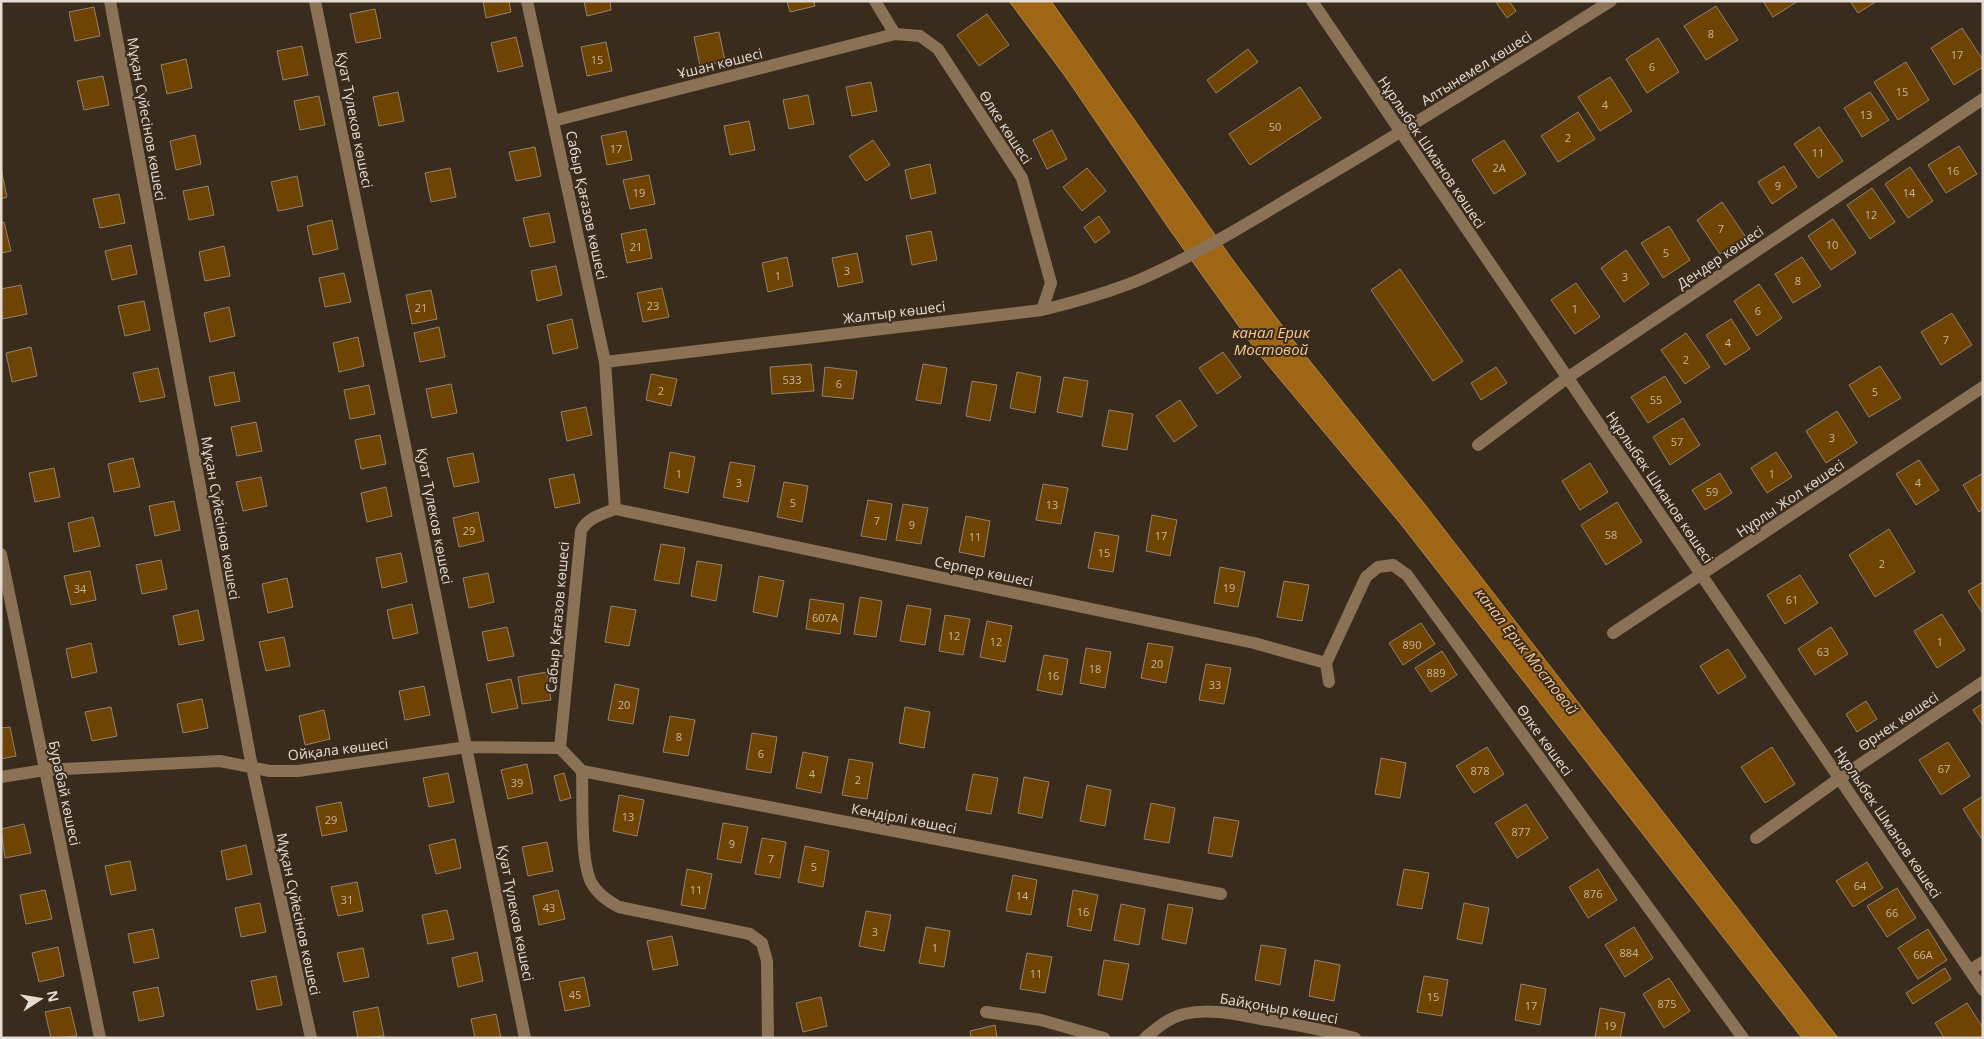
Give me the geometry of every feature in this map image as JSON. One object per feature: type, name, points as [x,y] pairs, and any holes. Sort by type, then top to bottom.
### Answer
[{"type":"street","name":"Мұқан Сүйесінов көшесі","points":[[110,1],[252,767],[311,1038]]},
{"type":"street","name":"Қуат Түлеков көшесі","points":[[316,1],[525,1038]]},
{"type":"street","name":"Сабыр Қағазов көшесі","points":[[527,1],[605,362],[615,508],[591,520],[580,531],[560,748]]},
{"type":"street","points":[[875,1],[895,34]]},
{"type":"street","name":"Нұрлыбек Шманов көшесі","points":[[1312,1],[1983,990]]},
{"type":"street","name":"Алтынемел көшесі","points":[[1178,262],[1401,133],[1611,1]]},
{"type":"street","name":"Ұшан көшесі","points":[[553,121],[895,34]]},
{"type":"street","name":"Өлке көшесі","points":[[895,34],[920,36],[938,50],[1022,178],[1050,283],[1042,310]]},
{"type":"street","name":"Дендер көшесі","points":[[1478,445],[1567,378],[1983,99]]},
{"type":"street","name":"Жалтыр көшесі","points":[[605,362],[1042,310],[1081,301],[1138,280],[1178,262]]},
{"type":"street","name":"Нұрлы Жол көшесі","points":[[1613,633],[1983,388]]},
{"type":"street","name":"Серпер көшесі","points":[[615,508],[1244,641],[1326,663]]},
{"type":"street","name":"Бурабай көшесi","points":[[1,554],[100,1038]]},
{"type":"street","name":"Өлке көшесі","points":[[1326,663],[1366,577],[1378,567],[1393,565],[1407,575],[1743,1038]]},
{"type":"street","points":[[1326,663],[1329,682]]},
{"type":"street","name":"Өрнек көшесі","points":[[1756,838],[1840,778],[1983,682]]},
{"type":"street","name":"Ойқала көшесі","points":[[1,777],[45,770],[220,760],[270,771],[298,771],[467,747],[560,748]]},
{"type":"street","points":[[560,748],[582,771],[585,864],[591,882],[602,897],[619,908],[750,934],[762,943],[767,961],[768,1038]]},
{"type":"street","name":"Кендірлі көшесі","points":[[582,771],[1221,894]]},
{"type":"street","points":[[1970,970],[1983,962]]},
{"type":"street","name":"Байқоңыр көшесi","points":[[1145,1038],[1163,1023],[1175,1017],[1213,1011],[1319,1028],[1355,1038]]},
{"type":"street","points":[[986,1012],[1041,1020],[1104,1038]]},
{"type":"water","name":"канал Ерик Мостовой","points":[[1009,1],[1051,1],[1232,259],[1293,340],[1426,506],[1838,1038],[1802,1038],[1400,523],[1258,353],[1170,230],[1065,76]]},
{"type":"building","points":[[483,1],[509,1],[511,12],[486,18]]},
{"type":"building","points":[[584,1],[610,1],[611,10],[587,16]]},
{"type":"building","points":[[787,1],[814,1],[815,6],[790,12]]},
{"type":"building","points":[[1495,1],[1509,1],[1516,11],[1507,18]]},
{"type":"building","points":[[1763,1],[1798,1],[1773,17]]},
{"type":"building","points":[[1850,1],[1877,1],[1858,13]]},
{"type":"building","points":[[1716,6],[1738,40],[1706,60],[1684,26]]},
{"type":"building","points":[[94,7],[100,36],[75,41],[69,12]]},
{"type":"building","points":[[375,9],[381,38],[356,43],[350,14]]},
{"type":"building","points":[[987,14],[1009,45],[979,66],[957,35]]},
{"type":"building","points":[[1962,28],[1983,60],[1983,67],[1954,85],[1931,48]]},
{"type":"building","points":[[719,32],[725,61],[700,66],[694,37]]},
{"type":"building","points":[[516,37],[523,66],[498,72],[491,43]]},
{"type":"building","points":[[1658,38],[1679,72],[1647,93],[1626,59]]},
{"type":"building","points":[[606,42],[612,71],[587,76],[581,47]]},
{"type":"building","points":[[302,46],[308,75],[283,80],[277,51]]},
{"type":"building","points":[[1248,49],[1258,62],[1216,93],[1207,80]]},
{"type":"building","points":[[186,59],[192,88],[167,94],[161,65]]},
{"type":"building","points":[[1906,62],[1929,100],[1898,120],[1874,82]]},
{"type":"building","points":[[103,76],[109,105],[84,110],[77,81]]},
{"type":"building","points":[[1610,77],[1632,111],[1600,131],[1578,97]]},
{"type":"building","points":[[871,82],[877,111],[852,116],[846,87]]},
{"type":"building","points":[[1300,87],[1321,118],[1250,165],[1229,134]]},
{"type":"building","points":[[398,92],[404,121],[379,126],[373,97]]},
{"type":"building","points":[[1870,92],[1889,120],[1862,137],[1844,108]]},
{"type":"building","points":[[808,95],[814,124],[789,129],[783,100]]},
{"type":"building","points":[[319,96],[325,125],[300,130],[294,101]]},
{"type":"building","points":[[1578,112],[1595,139],[1558,162],[1541,136]]},
{"type":"building","points":[[749,121],[755,150],[730,155],[724,126]]},
{"type":"building","points":[[1819,127],[1843,161],[1818,178],[1794,144]]},
{"type":"building","points":[[1052,130],[1067,159],[1047,169],[1033,140]]},
{"type":"building","points":[[626,131],[632,160],[607,165],[601,136]]},
{"type":"building","points":[[195,135],[201,164],[176,170],[170,141]]},
{"type":"building","points":[[873,140],[890,165],[866,181],[849,156]]},
{"type":"building","points":[[1504,140],[1526,174],[1494,194],[1472,160]]},
{"type":"building","points":[[1959,146],[1977,174],[1946,193],[1928,165]]},
{"type":"building","points":[[535,147],[541,176],[516,181],[509,152]]},
{"type":"building","points":[[930,164],[936,193],[911,199],[905,170]]},
{"type":"building","points":[[1784,166],[1797,187],[1772,204],[1758,182]]},
{"type":"building","points":[[1910,167],[1933,201],[1908,218],[1885,184]]},
{"type":"building","points":[[450,168],[456,197],[431,202],[425,173]]},
{"type":"building","points":[[1087,168],[1106,191],[1082,211],[1063,187]]},
{"type":"building","points":[[1,169],[7,197],[1,199]]},
{"type":"building","points":[[649,175],[655,204],[630,209],[623,180]]},
{"type":"building","points":[[297,176],[303,206],[278,211],[271,182]]},
{"type":"building","points":[[208,186],[214,215],[189,220],[183,191]]},
{"type":"building","points":[[1872,188],[1895,222],[1870,239],[1847,205]]},
{"type":"building","points":[[119,194],[125,223],[100,228],[93,199]]},
{"type":"building","points":[[1722,202],[1745,236],[1720,254],[1697,220]]},
{"type":"building","points":[[549,213],[555,242],[530,247],[523,218]]},
{"type":"building","points":[[1099,216],[1110,232],[1095,243],[1084,227]]},
{"type":"building","points":[[1833,219],[1856,253],[1831,270],[1808,236]]},
{"type":"building","points":[[332,220],[338,249],[313,255],[307,226]]},
{"type":"building","points":[[4,222],[11,251],[1,253],[1,223]]},
{"type":"building","points":[[1669,226],[1690,260],[1663,278],[1641,243]]},
{"type":"building","points":[[646,229],[652,258],[627,263],[621,234]]},
{"type":"building","points":[[931,231],[937,260],[912,265],[906,236]]},
{"type":"building","points":[[131,245],[137,274],[112,280],[105,251]]},
{"type":"building","points":[[224,246],[230,276],[205,281],[199,252]]},
{"type":"building","points":[[1626,250],[1649,284],[1624,302],[1601,268]]},
{"type":"building","points":[[857,253],[863,282],[838,287],[832,258]]},
{"type":"building","points":[[787,257],[793,286],[768,292],[762,263]]},
{"type":"building","points":[[1802,257],[1821,286],[1793,303],[1775,274]]},
{"type":"building","points":[[556,266],[562,295],[537,301],[531,271]]},
{"type":"building","points":[[1400,269],[1463,361],[1433,381],[1371,290]]},
{"type":"building","points":[[344,273],[351,302],[325,307],[319,278]]},
{"type":"building","points":[[1576,283],[1600,317],[1575,334],[1551,300]]},
{"type":"building","points":[[1759,284],[1782,318],[1757,336],[1734,301]]},
{"type":"building","points":[[21,285],[27,314],[2,319],[1,289]]},
{"type":"building","points":[[662,288],[669,317],[643,322],[637,293]]},
{"type":"building","points":[[431,290],[437,319],[412,324],[406,295]]},
{"type":"building","points":[[144,301],[150,330],[125,336],[118,306]]},
{"type":"building","points":[[229,307],[235,336],[210,342],[204,313]]},
{"type":"building","points":[[1952,313],[1972,345],[1941,365],[1921,332]]},
{"type":"building","points":[[572,319],[578,348],[553,354],[547,325]]},
{"type":"building","points":[[1731,319],[1750,349],[1725,365],[1706,335]]},
{"type":"building","points":[[439,327],[445,357],[420,362],[414,333]]},
{"type":"building","points":[[1686,333],[1710,367],[1685,384],[1661,350]]},
{"type":"building","points":[[358,337],[364,366],[339,372],[333,343]]},
{"type":"building","points":[[31,347],[37,376],[12,382],[6,353]]},
{"type":"building","points":[[1223,352],[1241,377],[1217,394],[1199,368]]},
{"type":"building","points":[[811,364],[814,391],[772,394],[770,367]]},
{"type":"building","points":[[923,364],[947,368],[941,404],[916,400]]},
{"type":"building","points":[[1880,366],[1901,398],[1869,417],[1849,385]]},
{"type":"building","points":[[825,367],[857,371],[853,399],[822,396]]},
{"type":"building","points":[[1496,367],[1507,383],[1481,400],[1471,383]]},
{"type":"building","points":[[158,368],[165,397],[140,402],[133,373]]},
{"type":"building","points":[[234,372],[240,401],[215,406],[209,377]]},
{"type":"building","points":[[1017,372],[1041,377],[1035,413],[1010,408]]},
{"type":"building","points":[[651,374],[677,379],[671,406],[646,400]]},
{"type":"building","points":[[1665,376],[1681,402],[1648,423],[1631,397]]},
{"type":"building","points":[[1064,377],[1088,381],[1082,417],[1057,412]]},
{"type":"building","points":[[972,381],[997,385],[990,421],[966,416]]},
{"type":"building","points":[[451,384],[457,413],[432,418],[426,389]]},
{"type":"building","points":[[369,385],[375,414],[350,419],[344,390]]},
{"type":"building","points":[[1180,400],[1197,426],[1174,442],[1156,416]]},
{"type":"building","points":[[586,407],[592,435],[567,441],[561,412]]},
{"type":"building","points":[[1109,410],[1133,414],[1127,450],[1102,446]]},
{"type":"building","points":[[1837,411],[1857,443],[1826,463],[1806,431]]},
{"type":"building","points":[[1683,418],[1700,445],[1670,465],[1653,437]]},
{"type":"building","points":[[256,422],[262,451],[237,456],[231,427]]},
{"type":"building","points":[[380,435],[386,464],[361,469],[355,440]]},
{"type":"building","points":[[670,452],[695,457],[688,493],[664,488]]},
{"type":"building","points":[[1776,452],[1792,477],[1767,493],[1751,468]]},
{"type":"building","points":[[473,453],[479,482],[454,487],[447,458]]},
{"type":"building","points":[[133,458],[140,487],[114,492],[108,464]]},
{"type":"building","points":[[1919,460],[1939,490],[1916,505],[1896,474]]},
{"type":"building","points":[[730,462],[755,466],[748,502],[723,497]]},
{"type":"building","points":[[1590,463],[1608,492],[1580,510],[1562,481]]},
{"type":"building","points":[[54,468],[60,497],[35,502],[29,473]]},
{"type":"building","points":[[1720,473],[1732,493],[1705,510],[1692,490]]},
{"type":"building","points":[[1983,473],[1983,509],[1979,512],[1963,485]]},
{"type":"building","points":[[574,474],[580,503],[555,508],[549,479]]},
{"type":"building","points":[[261,477],[267,506],[243,511],[236,482]]},
{"type":"building","points":[[784,482],[808,486],[802,522],[777,517]]},
{"type":"building","points":[[1043,484],[1068,488],[1061,524],[1036,520]]},
{"type":"building","points":[[386,487],[392,516],[367,522],[361,493]]},
{"type":"building","points":[[868,500],[892,504],[886,540],[861,536]]},
{"type":"building","points":[[174,501],[180,530],[155,536],[149,506]]},
{"type":"building","points":[[1617,502],[1642,542],[1606,565],[1581,525]]},
{"type":"building","points":[[903,504],[928,508],[921,544],[896,540]]},
{"type":"building","points":[[478,512],[484,541],[459,547],[453,518]]},
{"type":"building","points":[[1152,515],[1177,520],[1170,556],[1146,551]]},
{"type":"building","points":[[966,516],[990,521],[984,557],[959,552]]},
{"type":"building","points":[[93,517],[100,546],[74,552],[68,523]]},
{"type":"building","points":[[1889,529],[1915,572],[1875,597],[1849,555]]},
{"type":"building","points":[[1095,532],[1119,536],[1113,572],[1088,568]]},
{"type":"building","points":[[661,544],[685,548],[679,584],[654,580]]},
{"type":"building","points":[[401,553],[407,582],[382,588],[376,558]]},
{"type":"building","points":[[161,560],[167,589],[142,594],[136,565]]},
{"type":"building","points":[[697,561],[722,565],[716,601],[691,596]]},
{"type":"building","points":[[1220,567],[1245,572],[1238,607],[1214,603]]},
{"type":"building","points":[[90,571],[96,600],[71,605],[64,576]]},
{"type":"building","points":[[488,573],[494,602],[469,608],[463,578]]},
{"type":"building","points":[[1800,575],[1818,603],[1785,624],[1767,595]]},
{"type":"building","points":[[759,576],[784,581],[777,617],[753,612]]},
{"type":"building","points":[[287,578],[293,607],[268,613],[262,584]]},
{"type":"building","points":[[1284,581],[1309,585],[1302,621],[1277,617]]},
{"type":"building","points":[[1983,582],[1983,614],[1968,591]]},
{"type":"building","points":[[860,597],[882,601],[876,637],[854,634]]},
{"type":"building","points":[[810,599],[844,604],[840,634],[806,629]]},
{"type":"building","points":[[412,604],[418,633],[393,639],[387,610]]},
{"type":"building","points":[[907,605],[931,609],[925,645],[900,641]]},
{"type":"building","points":[[611,606],[636,610],[629,646],[605,642]]},
{"type":"building","points":[[198,610],[204,640],[179,645],[173,616]]},
{"type":"building","points":[[1942,614],[1965,650],[1937,668],[1914,631]]},
{"type":"building","points":[[945,615],[970,619],[963,655],[939,651]]},
{"type":"building","points":[[987,621],[1012,626],[1005,662],[980,657]]},
{"type":"building","points":[[1421,623],[1435,644],[1403,665],[1389,643]]},
{"type":"building","points":[[507,627],[514,656],[488,661],[482,632]]},
{"type":"building","points":[[1831,627],[1848,654],[1815,675],[1798,649]]},
{"type":"building","points":[[284,637],[290,666],[266,671],[259,642]]},
{"type":"building","points":[[91,643],[97,672],[72,678],[66,649]]},
{"type":"building","points":[[1148,643],[1173,647],[1166,683],[1141,678]]},
{"type":"building","points":[[1086,648],[1111,652],[1105,688],[1080,683]]},
{"type":"building","points":[[1728,649],[1746,677],[1718,694],[1700,666]]},
{"type":"building","points":[[1442,651],[1457,675],[1431,692],[1415,668]]},
{"type":"building","points":[[1044,655],[1068,659],[1062,695],[1037,690]]},
{"type":"building","points":[[1206,664],[1231,668],[1224,704],[1199,700]]},
{"type":"building","points":[[547,672],[551,700],[522,704],[518,677]]},
{"type":"building","points":[[511,679],[518,708],[492,713],[486,684]]},
{"type":"building","points":[[615,684],[639,689],[633,724],[608,720]]},
{"type":"building","points":[[424,686],[430,715],[405,720],[399,691]]},
{"type":"building","points":[[202,699],[208,728],[183,733],[177,704]]},
{"type":"building","points":[[1866,701],[1877,719],[1857,732],[1846,714]]},
{"type":"building","points":[[1983,703],[1983,726],[1973,710]]},
{"type":"building","points":[[111,707],[117,736],[92,741],[85,712]]},
{"type":"building","points":[[905,707],[930,712],[924,748],[899,743]]},
{"type":"building","points":[[324,710],[330,739],[305,745],[299,716]]},
{"type":"building","points":[[670,716],[695,720],[688,756],[663,752]]},
{"type":"building","points":[[10,727],[16,756],[1,759],[1,728]]},
{"type":"building","points":[[752,733],[777,737],[771,773],[746,769]]},
{"type":"building","points":[[1948,742],[1970,776],[1941,795],[1919,760]]},
{"type":"building","points":[[1487,747],[1504,774],[1474,793],[1456,766]]},
{"type":"building","points":[[1772,747],[1795,784],[1765,803],[1741,767]]},
{"type":"building","points":[[803,752],[828,757],[821,793],[796,788]]},
{"type":"building","points":[[1381,758],[1406,763],[1400,798],[1375,794]]},
{"type":"building","points":[[849,759],[873,763],[867,799],[842,795]]},
{"type":"building","points":[[527,764],[533,793],[508,799],[501,770]]},
{"type":"building","points":[[448,773],[454,802],[429,807],[423,778]]},
{"type":"building","points":[[564,773],[571,798],[560,801],[554,776]]},
{"type":"building","points":[[973,774],[998,778],[991,814],[966,810]]},
{"type":"building","points":[[1024,777],[1049,782],[1042,818],[1018,813]]},
{"type":"building","points":[[1087,785],[1111,790],[1105,826],[1080,821]]},
{"type":"building","points":[[619,795],[644,800],[637,836],[613,831]]},
{"type":"building","points":[[1983,796],[1983,836],[1981,838],[1963,809]]},
{"type":"building","points":[[341,802],[347,831],[322,836],[316,807]]},
{"type":"building","points":[[1151,803],[1175,808],[1169,843],[1144,839]]},
{"type":"building","points":[[1526,804],[1548,838],[1517,858],[1495,823]]},
{"type":"building","points":[[1214,817],[1239,821],[1232,857],[1208,853]]},
{"type":"building","points":[[723,823],[748,827],[741,863],[717,859]]},
{"type":"building","points":[[24,824],[31,853],[5,858],[1,829]]},
{"type":"building","points":[[762,838],[786,842],[780,878],[755,874]]},
{"type":"building","points":[[455,839],[461,868],[436,874],[429,845]]},
{"type":"building","points":[[547,842],[553,871],[528,876],[522,847]]},
{"type":"building","points":[[246,845],[252,874],[227,880],[221,851]]},
{"type":"building","points":[[805,846],[829,851],[823,887],[798,882]]},
{"type":"building","points":[[130,861],[136,890],[111,895],[105,866]]},
{"type":"building","points":[[1867,862],[1883,888],[1853,907],[1836,881]]},
{"type":"building","points":[[687,869],[712,874],[705,909],[681,905]]},
{"type":"building","points":[[1404,869],[1429,873],[1422,909],[1397,905]]},
{"type":"building","points":[[1598,869],[1617,900],[1588,918],[1569,887]]},
{"type":"building","points":[[1013,875],[1037,880],[1031,915],[1006,911]]},
{"type":"building","points":[[357,882],[363,911],[338,916],[331,887]]},
{"type":"building","points":[[1897,888],[1916,918],[1887,937],[1867,906]]},
{"type":"building","points":[[45,890],[52,919],[26,924],[20,895]]},
{"type":"building","points":[[558,890],[565,919],[539,925],[533,896]]},
{"type":"building","points":[[1073,890],[1098,895],[1091,931],[1067,926]]},
{"type":"building","points":[[260,903],[266,932],[241,937],[235,908]]},
{"type":"building","points":[[1464,903],[1489,908],[1482,944],[1457,939]]},
{"type":"building","points":[[1121,904],[1145,909],[1139,945],[1114,940]]},
{"type":"building","points":[[1168,904],[1193,908],[1186,944],[1162,939]]},
{"type":"building","points":[[447,910],[454,939],[428,944],[422,915]]},
{"type":"building","points":[[866,911],[891,915],[884,951],[859,946]]},
{"type":"building","points":[[926,927],[950,931],[944,967],[919,963]]},
{"type":"building","points":[[1634,927],[1653,958],[1625,977],[1605,945]]},
{"type":"building","points":[[153,929],[159,958],[134,963],[128,934]]},
{"type":"building","points":[[1928,929],[1947,960],[1918,979],[1898,948]]},
{"type":"building","points":[[672,936],[678,965],[653,970],[647,941]]},
{"type":"building","points":[[1261,945],[1286,949],[1280,985],[1255,980]]},
{"type":"building","points":[[58,947],[64,976],[39,982],[32,953]]},
{"type":"building","points":[[363,948],[369,977],[344,982],[337,953]]},
{"type":"building","points":[[477,952],[483,981],[458,987],[452,958]]},
{"type":"building","points":[[1027,953],[1052,957],[1045,993],[1020,989]]},
{"type":"building","points":[[1104,960],[1129,964],[1122,1000],[1098,995]]},
{"type":"building","points":[[1315,960],[1340,965],[1334,1001],[1309,996]]},
{"type":"building","points":[[1945,968],[1951,979],[1913,1004],[1906,993]]},
{"type":"building","points":[[276,976],[282,1005],[257,1010],[251,981]]},
{"type":"building","points":[[1424,976],[1448,980],[1442,1016],[1417,1012]]},
{"type":"building","points":[[584,977],[590,1006],[565,1011],[559,982]]},
{"type":"building","points":[[1669,978],[1690,1011],[1664,1028],[1643,994]]},
{"type":"building","points":[[1521,984],[1546,989],[1540,1025],[1515,1020]]},
{"type":"building","points":[[158,987],[164,1016],[139,1021],[133,992]]},
{"type":"building","points":[[821,997],[827,1026],[803,1032],[796,1003]]},
{"type":"building","points":[[1967,1003],[1983,1028],[1983,1038],[1944,1038],[1935,1023]]},
{"type":"building","points":[[70,1007],[77,1036],[51,1038],[45,1012]]},
{"type":"building","points":[[378,1007],[384,1036],[358,1038],[353,1012]]},
{"type":"building","points":[[1600,1008],[1625,1013],[1620,1038],[1595,1038]]},
{"type":"building","points":[[496,1014],[501,1038],[475,1038],[471,1019]]},
{"type":"building","points":[[995,1025],[997,1038],[971,1038],[970,1031]]}]
